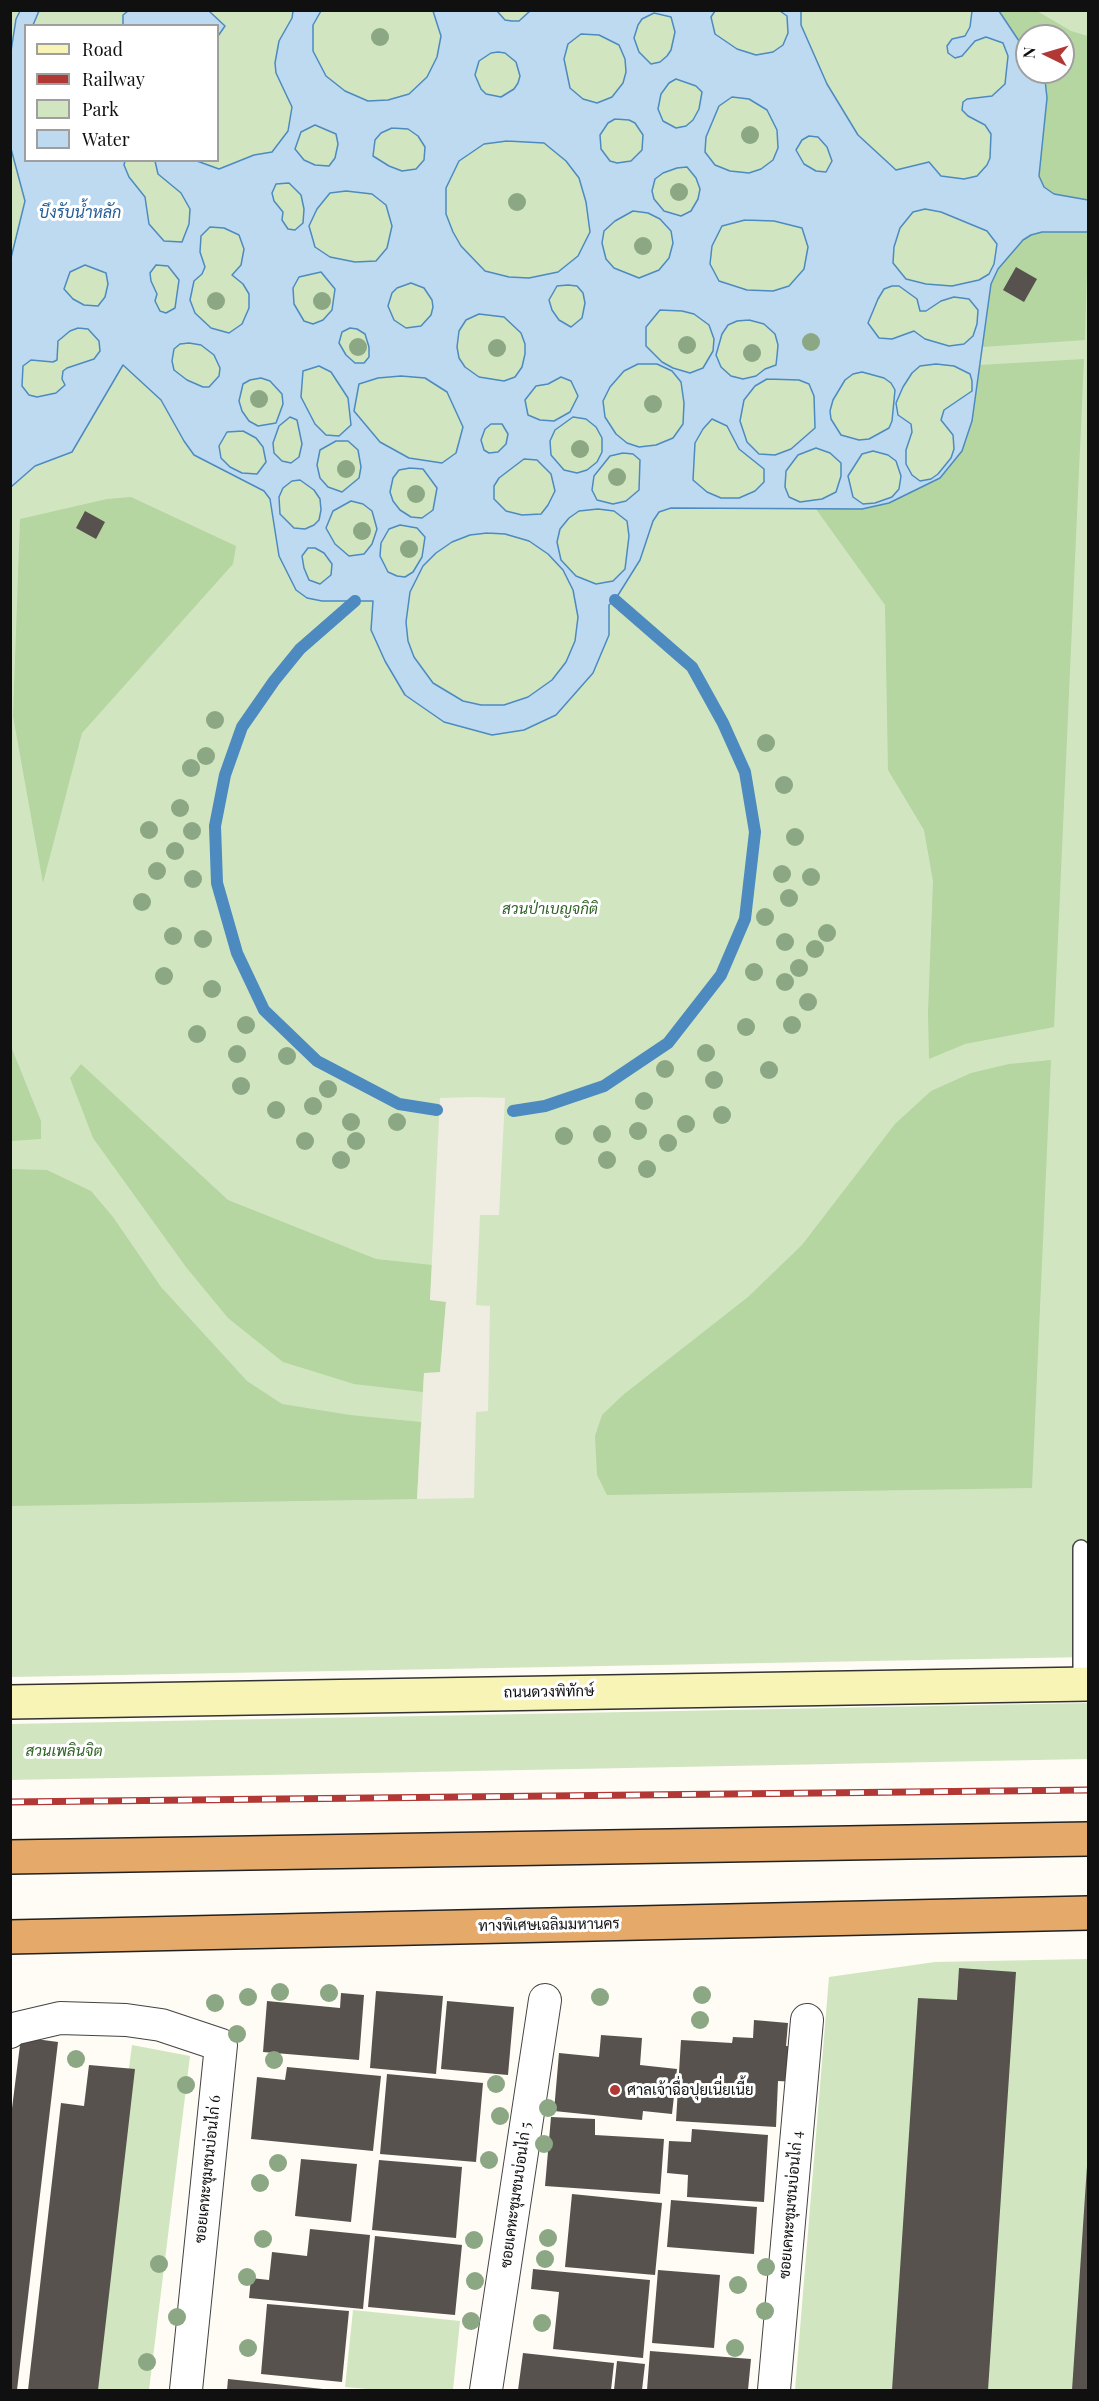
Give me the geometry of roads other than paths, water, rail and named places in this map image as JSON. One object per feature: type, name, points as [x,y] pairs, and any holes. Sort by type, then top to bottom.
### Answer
[{"type":"highway","points":[[10,1857],[1089,1839]]},
{"type":"highway","name":"ทางพิเศษเฉลิมมหานคร","points":[[10,1937],[1089,1914]]},
{"type":"street","name":"ถนนดวงพิทักษ์","points":[[10,1702],[1085,1684]]},
{"type":"street","name":"ซอยเคหะชุมชนบ่อนไก่ 5","points":[[486,2391],[545,2000]]},
{"type":"street","name":"ซอยเคหะชุมชนบ่อนไก่ 6","points":[[10,2032],[13,2029],[60,2018],[126,2020],[160,2025],[221,2045],[186,2391]]},
{"type":"street","name":"ซอยเคหะชุมชนบ่อนไก่ 4","points":[[774,2391],[807,2020]]},
{"type":"lane","points":[[1081,1548],[1085,1684]]},
{"type":"water","name":"บึงรับน้ำหลัก","points":[[20,11],[39,11],[33,24],[24,24],[24,162],[125,162],[129,177],[145,197],[149,224],[164,241],[182,242],[189,224],[190,209],[181,193],[158,174],[155,162],[200,162],[219,169],[254,155],[272,152],[288,131],[292,107],[276,73],[275,63],[279,41],[292,18],[293,11],[321,11],[313,25],[313,51],[326,76],[345,91],[368,101],[388,100],[409,94],[427,77],[437,57],[441,36],[433,11],[497,11],[505,20],[519,21],[530,11],[715,11],[711,17],[715,34],[737,49],[756,55],[773,52],[783,45],[788,33],[787,16],[780,11],[801,11],[801,25],[827,84],[858,135],[896,170],[929,162],[941,176],[964,179],[977,176],[987,165],[990,158],[991,134],[985,125],[962,110],[963,102],[967,99],[992,96],[1005,84],[1008,56],[1003,43],[986,37],[975,41],[962,56],[955,58],[948,53],[947,46],[952,39],[965,36],[970,27],[972,11],[999,11],[1015,35],[1015,84],[1045,84],[1047,98],[1039,176],[1044,187],[1054,194],[1088,200],[1088,232],[1042,232],[1031,235],[1023,240],[998,269],[991,284],[972,421],[962,451],[940,478],[889,503],[862,509],[671,508],[659,512],[653,521],[640,560],[615,600],[609,605],[609,635],[593,673],[556,715],[524,730],[492,735],[444,722],[405,695],[385,661],[371,630],[373,601],[322,601],[307,598],[296,590],[279,556],[270,499],[264,491],[194,455],[161,400],[123,365],[72,452],[35,466],[11,487],[10,262],[25,201],[10,145],[11,51],[16,19]],"holes":[[[654,13],[671,17],[675,32],[671,50],[660,62],[651,64],[639,52],[634,38],[642,19]],[[581,34],[599,35],[619,45],[625,59],[626,72],[623,83],[612,97],[597,103],[583,99],[570,88],[564,59],[568,44]],[[498,52],[505,53],[516,62],[520,76],[514,89],[501,97],[486,94],[481,89],[475,75],[479,61],[491,53]],[[676,79],[696,86],[702,92],[699,109],[693,120],[686,126],[676,128],[663,121],[658,109],[661,94],[669,83]],[[732,97],[749,99],[767,110],[777,130],[778,148],[773,160],[761,169],[749,173],[730,171],[715,165],[705,152],[706,137],[719,106]],[[615,119],[629,120],[635,123],[643,135],[642,150],[631,161],[617,163],[610,161],[601,149],[600,135],[608,123]],[[315,125],[336,134],[338,144],[335,158],[329,166],[315,165],[304,160],[295,149],[301,132]],[[392,128],[408,129],[418,136],[425,147],[424,160],[416,169],[402,171],[373,156],[375,140],[381,133]],[[809,136],[818,137],[827,147],[832,161],[826,172],[816,171],[804,164],[796,150],[802,140]],[[507,141],[544,143],[566,161],[579,178],[586,202],[590,232],[578,256],[558,272],[529,278],[509,277],[485,271],[461,246],[453,232],[446,214],[446,188],[459,161],[484,144]],[[687,167],[696,178],[700,189],[698,199],[691,211],[681,216],[664,211],[654,199],[652,191],[655,179],[663,173]],[[289,183],[301,195],[304,209],[303,223],[295,230],[288,229],[282,220],[283,212],[274,201],[272,193],[276,184]],[[346,191],[372,194],[386,205],[392,226],[387,248],[376,261],[355,262],[330,257],[315,247],[309,226],[317,209],[330,193]],[[925,209],[941,212],[987,231],[997,244],[994,264],[989,274],[979,280],[952,286],[926,284],[906,279],[893,263],[894,247],[900,228],[913,212]],[[633,211],[648,213],[660,219],[671,231],[673,243],[669,258],[659,270],[639,278],[614,268],[606,259],[602,243],[604,231],[615,221]],[[745,220],[774,221],[802,228],[808,247],[804,269],[789,286],[773,291],[747,290],[719,281],[710,264],[712,246],[722,226]],[[210,227],[224,228],[239,235],[244,249],[241,265],[232,275],[243,284],[249,294],[249,308],[242,324],[229,333],[211,328],[195,313],[190,300],[194,281],[202,274],[205,267],[200,252],[201,236]],[[85,265],[106,273],[108,284],[105,297],[98,306],[84,305],[73,299],[64,289],[70,272]],[[156,265],[168,266],[179,280],[175,308],[166,313],[160,311],[155,301],[157,294],[150,273]],[[321,272],[335,289],[332,310],[323,320],[313,324],[304,321],[294,304],[293,288],[299,277]],[[411,283],[424,288],[432,300],[433,307],[431,315],[421,326],[406,328],[394,320],[388,306],[392,293],[397,288]],[[557,286],[577,286],[583,293],[585,303],[582,318],[571,327],[559,320],[549,300]],[[892,286],[899,286],[917,299],[920,311],[926,311],[941,301],[954,297],[969,299],[978,310],[973,336],[964,344],[949,346],[925,339],[914,331],[892,339],[879,338],[868,323],[884,289]],[[660,310],[694,314],[709,325],[714,339],[713,351],[703,368],[690,373],[662,362],[646,346],[646,327]],[[479,314],[504,317],[521,333],[525,344],[525,354],[522,367],[515,377],[504,381],[479,377],[465,367],[459,358],[457,347],[459,331],[466,320]],[[749,320],[764,324],[775,334],[778,345],[776,365],[756,376],[743,379],[731,376],[721,367],[716,355],[722,334],[728,325],[737,321]],[[78,328],[88,329],[99,341],[100,351],[94,359],[63,371],[62,379],[65,385],[56,393],[37,397],[29,395],[22,386],[23,366],[31,360],[53,362],[57,360],[58,341],[70,331]],[[350,328],[365,334],[369,357],[364,363],[355,363],[346,355],[339,343],[342,332]],[[180,344],[201,345],[214,355],[220,368],[219,376],[209,387],[203,387],[187,380],[174,370],[172,361],[174,349]],[[638,364],[657,364],[672,371],[681,382],[684,403],[683,424],[673,438],[656,445],[639,447],[627,443],[616,434],[605,417],[603,401],[610,387],[624,371]],[[936,364],[954,366],[970,374],[972,391],[944,410],[941,420],[953,435],[954,449],[951,458],[931,479],[920,481],[912,475],[906,464],[906,450],[912,432],[911,424],[898,415],[896,403],[912,373],[920,366]],[[319,366],[331,372],[348,398],[351,425],[339,436],[326,435],[315,424],[301,397],[303,371]],[[862,372],[884,378],[895,390],[892,421],[889,428],[869,439],[859,440],[841,435],[831,419],[830,411],[833,400],[845,380],[853,374]],[[401,376],[425,378],[447,392],[463,427],[456,453],[442,463],[409,458],[380,442],[354,411],[359,384],[378,378]],[[561,377],[571,381],[578,396],[570,412],[554,421],[540,420],[528,415],[525,400],[536,386],[548,384]],[[261,378],[270,381],[282,394],[283,404],[276,423],[258,426],[249,421],[239,401],[243,384]],[[767,379],[799,380],[809,384],[814,396],[815,428],[791,449],[775,455],[759,454],[747,442],[740,421],[744,400],[755,386]],[[290,417],[297,420],[302,444],[299,457],[291,463],[282,461],[274,453],[273,443],[279,426]],[[573,417],[586,419],[596,427],[602,438],[602,452],[597,462],[587,470],[577,473],[564,470],[551,455],[550,441],[555,430]],[[712,419],[727,426],[739,449],[764,469],[764,482],[755,491],[739,498],[721,498],[707,492],[693,480],[695,443]],[[491,424],[502,424],[508,434],[506,444],[498,452],[489,453],[484,450],[481,440],[485,429]],[[243,431],[256,438],[263,447],[266,462],[257,474],[242,473],[230,467],[221,458],[219,446],[227,432]],[[336,441],[348,441],[358,450],[361,467],[359,478],[342,492],[328,487],[320,478],[317,465],[320,450]],[[816,448],[830,453],[841,463],[841,476],[836,492],[822,499],[800,502],[789,497],[785,487],[786,471],[798,455]],[[873,451],[888,455],[896,461],[901,476],[899,489],[892,497],[875,503],[863,504],[853,497],[848,476],[862,454]],[[623,453],[633,454],[640,460],[639,490],[626,501],[613,504],[597,500],[592,490],[594,476],[610,456]],[[524,459],[537,460],[551,474],[555,491],[541,514],[522,515],[506,511],[494,499],[494,486],[499,478]],[[410,468],[423,469],[437,488],[433,510],[422,518],[411,517],[400,510],[390,492],[393,478],[399,470]],[[300,480],[314,490],[320,499],[319,520],[305,529],[294,528],[280,514],[279,497],[283,488],[292,481]],[[351,501],[363,504],[372,511],[377,529],[372,544],[364,554],[349,556],[335,544],[326,528],[333,511]],[[598,509],[614,511],[627,521],[629,536],[625,569],[613,581],[596,584],[576,576],[561,560],[557,542],[560,529],[579,511]],[[400,525],[417,528],[425,537],[422,557],[413,572],[405,577],[388,572],[380,556],[381,543],[389,529]],[[505,534],[529,541],[548,554],[563,570],[573,590],[578,617],[575,641],[566,662],[552,680],[528,697],[504,705],[481,705],[463,701],[433,683],[414,657],[408,641],[406,622],[410,592],[423,566],[452,542],[470,535]],[[308,548],[315,548],[324,553],[332,564],[331,575],[320,584],[309,580],[302,556]]]},
{"type":"water","points":[[128,11],[209,11],[225,26],[219,35],[219,24],[123,24],[123,15]]},
{"type":"waterway","points":[[513,1111],[545,1106],[604,1086],[668,1043],[721,975],[745,919],[755,832],[745,772],[723,723],[692,667],[615,600]]},
{"type":"waterway","points":[[355,601],[300,649],[242,727],[225,775],[215,826],[217,883],[237,953],[264,1010],[317,1061],[399,1104],[437,1110]]},
{"type":"railway","points":[[10,1802],[1088,1790]]},
{"type":"place","name":"ศาลเจ้าฉื่อปุยเนี่ยเนี้ย","points":[[615,2090]]},
{"type":"park label","name":"สวนป่าเบญจกิติ","points":[[550,909]]},
{"type":"park label","name":"สวนเพลินจิต","points":[[64,1751]]}]
